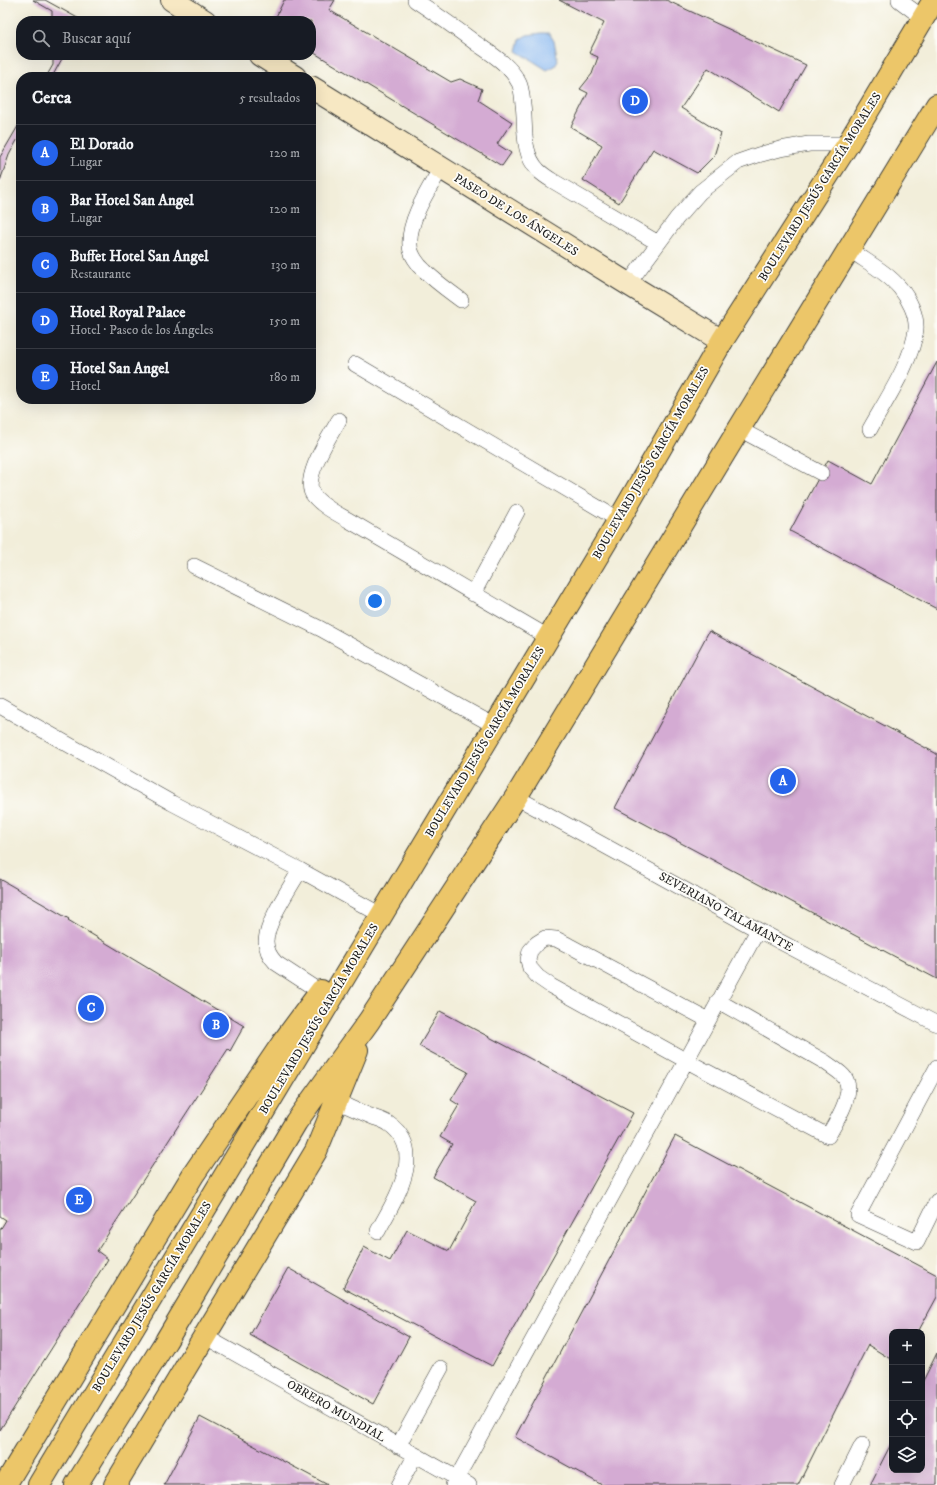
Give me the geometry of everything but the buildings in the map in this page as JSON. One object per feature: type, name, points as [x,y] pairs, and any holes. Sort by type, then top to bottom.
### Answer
[{"type":"main road","name":"BOULEVARD JESÚS GARCÍA MORALES","points":[[39,1485],[325,996],[381,915],[619,520],[722,342],[931,15]]},
{"type":"main road","points":[[76,1485],[166,1341],[296,1122],[318,1089],[369,1021],[516,797],[937,105]]},
{"type":"main road","points":[[5,1485],[193,1175],[284,1041],[325,996]]},
{"type":"main road","points":[[115,1485],[316,1151],[369,1021]]},
{"type":"street","points":[[172,0],[197,16]]},
{"type":"street","points":[[268,60],[287,72]]},
{"type":"street","name":"PASEO DE LOS ÁNGELES","points":[[316,90],[722,342]]},
{"type":"lane","points":[[415,0],[504,64],[513,73],[520,84],[525,141],[532,162],[539,171],[553,181],[658,243]]},
{"type":"lane","points":[[898,0],[931,15]]},
{"type":"lane","points":[[628,284],[677,218],[700,192],[738,162],[780,149],[809,144],[848,144]]},
{"type":"lane","points":[[441,168],[417,215],[411,231],[410,246],[414,258],[425,271],[461,300]]},
{"type":"lane","points":[[849,249],[885,274],[899,287],[909,302],[914,314],[916,329],[912,347],[900,374],[870,429]]},
{"type":"lane","points":[[355,364],[619,520]]},
{"type":"lane","points":[[339,420],[311,476],[310,487],[313,495],[321,503],[350,521],[548,637]]},
{"type":"lane","points":[[739,429],[821,473]]},
{"type":"lane","points":[[473,594],[517,512]]},
{"type":"lane","points":[[194,566],[321,629],[495,726]]},
{"type":"lane","points":[[0,706],[172,803],[300,870],[381,915]]},
{"type":"lane","name":"SEVERIANO TALAMANTE","points":[[516,797],[758,930],[937,1024]]},
{"type":"lane","points":[[300,870],[272,920],[266,941],[267,948],[270,957],[276,963],[325,996]]},
{"type":"lane","points":[[459,1483],[685,1060],[758,930]]},
{"type":"lane","points":[[708,1020],[610,967],[556,940],[545,938],[537,943],[530,951],[528,960],[530,968],[538,977],[551,986],[685,1060],[828,1136],[847,1097],[848,1087],[845,1078],[825,1062],[718,1002]]},
{"type":"lane","points":[[937,1067],[858,1215],[916,1242],[937,1201]]},
{"type":"lane","points":[[318,1089],[336,1101],[389,1124],[405,1140],[408,1149],[407,1162],[400,1192],[378,1231]]},
{"type":"lane","name":"OBRERO MUNDIAL","points":[[204,1336],[398,1446],[459,1483]]},
{"type":"lane","points":[[398,1446],[441,1368]]},
{"type":"lane","points":[[842,1485],[862,1445]]},
{"type":"lane","points":[[398,1485],[415,1456]]},
{"type":"water","points":[[549,33],[554,41],[558,61],[555,66],[547,70],[517,51],[520,39],[527,35]]},
{"type":"place","name":"Hotel Royal Palace","points":[[635,101]]},
{"type":"place","name":"El Dorado","points":[[783,781]]},
{"type":"place","name":"Buffet Hotel San Angel","points":[[91,1008]]},
{"type":"place","name":"Bar Hotel San Angel","points":[[216,1025]]},
{"type":"place","name":"Hotel San Angel","points":[[79,1200]]}]
